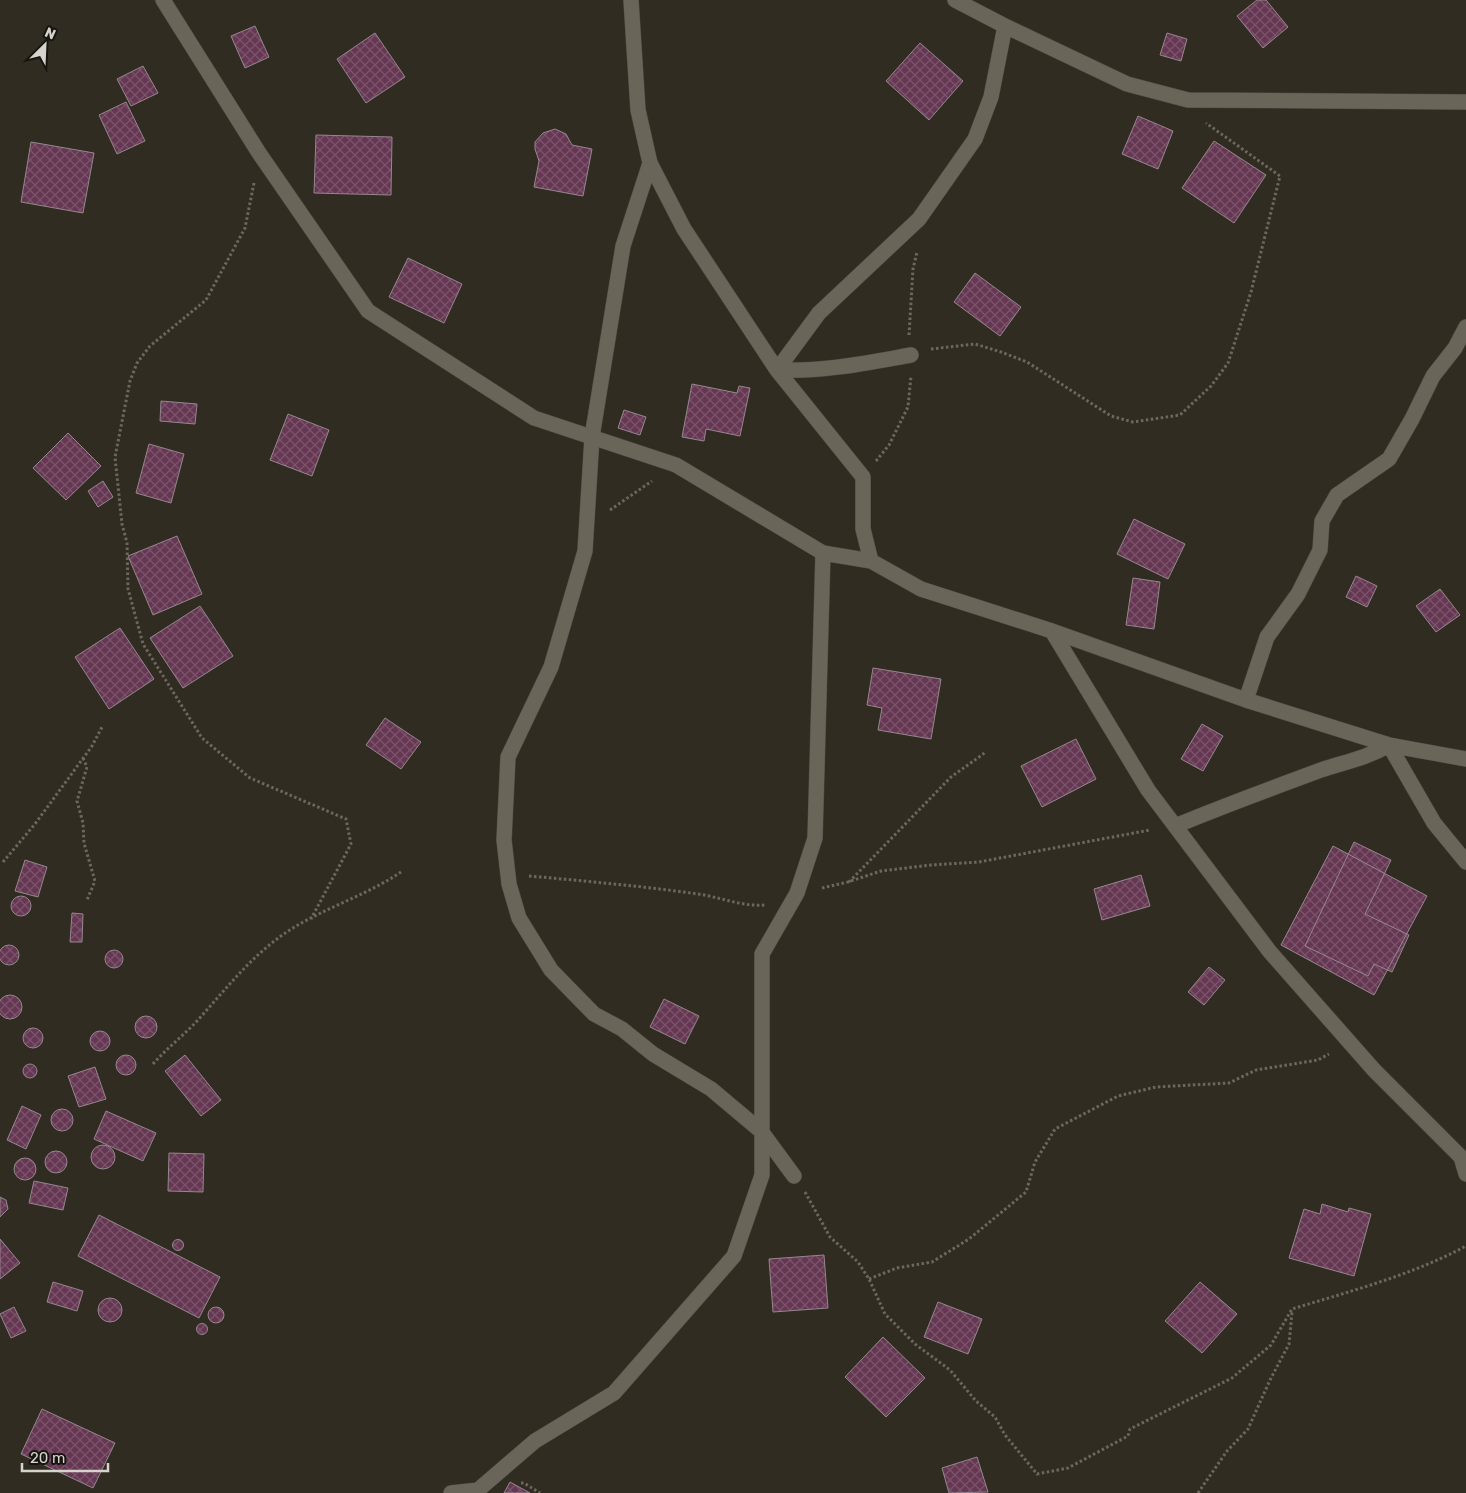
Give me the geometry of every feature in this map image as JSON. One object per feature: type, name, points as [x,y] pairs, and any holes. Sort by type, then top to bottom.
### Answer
[{"type":"street","points":[[163,0],[259,153],[368,311],[534,418],[676,465],[823,552],[871,561],[921,589],[1052,631],[1246,700],[1389,746],[1466,759]]},
{"type":"street","points":[[631,0],[638,110],[650,163],[684,229],[777,370],[863,478],[863,529],[871,561]]},
{"type":"street","points":[[955,0],[1127,84],[1188,100],[1466,102]]},
{"type":"street","points":[[777,370],[819,313],[919,219],[975,139],[991,97],[1005,26]]},
{"type":"street","points":[[650,163],[622,246],[592,437],[585,550],[551,667],[508,757],[504,840],[508,870],[519,918],[551,970],[594,1014],[622,1029],[653,1054],[710,1089],[761,1131],[794,1176]]},
{"type":"street","points":[[1246,700],[1267,637],[1298,594],[1320,550],[1322,521],[1338,495],[1389,459],[1412,419],[1433,376],[1456,348],[1466,327]]},
{"type":"street","points":[[777,370],[804,371],[911,355]]},
{"type":"street","points":[[451,1493],[478,1490],[535,1441],[614,1393],[734,1256],[762,1175],[761,1131],[764,1100],[762,954],[797,893],[815,838],[818,766],[818,644],[823,552]]},
{"type":"street","points":[[1052,631],[1148,790],[1270,952],[1374,1070],[1461,1157],[1466,1174]]},
{"type":"street","points":[[1175,826],[1230,803],[1332,766],[1371,756],[1389,746]]},
{"type":"street","points":[[1389,746],[1434,823],[1466,862]]},
{"type":"path","points":[[911,355],[939,347],[975,344],[1028,362],[1111,416],[1133,422],[1180,415],[1211,386],[1228,363],[1251,292],[1280,176],[1192,113],[1188,100]]},
{"type":"path","points":[[259,153],[245,228],[206,300],[150,346],[137,363],[123,412],[115,457],[122,524],[127,543],[128,589],[143,644],[202,738],[250,778],[346,819],[351,844],[311,919]]},
{"type":"path","points":[[588,515],[599,517],[676,465]]},
{"type":"path","points":[[3,862],[35,824],[84,758],[102,727]]},
{"type":"path","points":[[848,882],[951,777],[986,752]]},
{"type":"path","points":[[84,758],[87,767],[78,801],[83,823],[84,843],[94,881],[87,900]]},
{"type":"path","points":[[508,870],[525,876],[700,894],[741,904],[764,905],[797,893],[848,882],[881,871],[979,862],[1175,826]]},
{"type":"path","points":[[153,1064],[196,1022],[224,988],[259,955],[292,928],[384,883],[401,872]]},
{"type":"path","points":[[868,1279],[897,1268],[932,1262],[970,1239],[1026,1192],[1035,1162],[1055,1129],[1118,1096],[1156,1087],[1229,1083],[1256,1070],[1318,1060],[1350,1042]]},
{"type":"path","points":[[794,1176],[807,1194],[830,1237],[858,1262],[885,1314],[915,1344],[950,1370],[976,1401],[995,1417],[1006,1435],[1037,1474],[1068,1468],[1128,1436],[1130,1429],[1232,1378],[1272,1345],[1292,1309],[1373,1284],[1447,1256],[1466,1246]]},
{"type":"path","points":[[1198,1493],[1226,1451],[1248,1429],[1289,1344],[1292,1309]]},
{"type":"building","points":[[1257,0],[1266,0],[1288,27],[1263,48],[1237,16]]},
{"type":"building","points":[[255,26],[269,57],[245,68],[231,36]]},
{"type":"building","points":[[375,33],[405,77],[366,103],[337,59]]},
{"type":"building","points":[[1167,33],[1187,39],[1181,61],[1160,55]]},
{"type":"building","points":[[920,43],[963,81],[929,120],[886,81]]},
{"type":"building","points":[[143,66],[158,93],[131,106],[117,79]]},
{"type":"building","points":[[126,102],[145,141],[117,154],[99,115]]},
{"type":"building","points":[[1138,116],[1173,131],[1158,169],[1122,154]]},
{"type":"building","points":[[555,129],[566,134],[572,145],[592,149],[583,196],[534,187],[539,161],[535,142],[543,133]]},
{"type":"building","points":[[316,135],[392,137],[391,195],[314,193]]},
{"type":"building","points":[[1214,141],[1266,175],[1234,223],[1182,188]]},
{"type":"building","points":[[31,142],[94,153],[83,213],[21,202]]},
{"type":"building","points":[[408,258],[462,284],[444,323],[389,297]]},
{"type":"building","points":[[975,273],[1021,307],[1000,336],[954,302]]},
{"type":"building","points":[[692,384],[737,393],[739,386],[750,388],[740,436],[706,429],[704,441],[682,437]]},
{"type":"building","points":[[161,401],[197,404],[195,424],[160,421]]},
{"type":"building","points":[[624,410],[646,417],[640,435],[618,428]]},
{"type":"building","points":[[288,414],[329,430],[312,476],[270,460]]},
{"type":"building","points":[[68,433],[101,466],[66,500],[33,468]]},
{"type":"building","points":[[149,444],[184,454],[171,503],[136,493]]},
{"type":"building","points":[[103,481],[113,497],[98,507],[88,491]]},
{"type":"building","points":[[1134,519],[1185,544],[1168,579],[1117,554]]},
{"type":"building","points":[[177,536],[202,594],[153,615],[128,556]]},
{"type":"building","points":[[1356,576],[1377,586],[1367,607],[1346,597]]},
{"type":"building","points":[[1133,578],[1160,582],[1154,629],[1126,625]]},
{"type":"building","points":[[1440,589],[1460,615],[1436,632],[1416,606]]},
{"type":"building","points":[[200,606],[233,656],[183,688],[150,638]]},
{"type":"building","points":[[120,628],[154,679],[109,709],[75,657]]},
{"type":"building","points":[[873,668],[941,679],[931,739],[878,730],[882,708],[867,705]]},
{"type":"building","points":[[385,718],[421,742],[401,769],[366,745]]},
{"type":"building","points":[[1202,724],[1223,736],[1203,771],[1181,759]]},
{"type":"building","points":[[1076,739],[1096,779],[1042,807],[1021,766]]},
{"type":"building","points":[[1354,842],[1391,860],[1365,914],[1409,935],[1392,972],[1374,964],[1368,976],[1305,946]]},
{"type":"building","points":[[1333,846],[1427,896],[1374,995],[1281,945]]},
{"type":"building","points":[[25,860],[47,867],[38,897],[15,891]]},
{"type":"building","points":[[1141,875],[1150,906],[1102,920],[1094,889]]},
{"type":"building","points":[[21,896],[28,899],[31,906],[28,913],[21,916],[14,913],[11,906],[14,899]]},
{"type":"building","points":[[72,913],[83,914],[82,942],[70,942]]},
{"type":"building","points":[[5,945],[13,945],[19,951],[19,959],[13,965],[5,965],[-1,959],[-1,951]]},
{"type":"building","points":[[114,950],[120,953],[123,959],[120,965],[114,968],[108,965],[105,959],[108,953]]},
{"type":"building","points":[[1209,967],[1225,980],[1204,1005],[1188,992]]},
{"type":"building","points":[[10,995],[15,996],[21,1002],[21,1012],[15,1018],[10,1019],[5,1018],[-1,1012],[-2,1007],[-1,1002],[5,996]]},
{"type":"building","points":[[664,999],[699,1016],[685,1044],[650,1027]]},
{"type":"building","points":[[146,1016],[154,1019],[157,1027],[154,1035],[146,1038],[138,1035],[135,1027],[138,1019]]},
{"type":"building","points":[[33,1028],[40,1031],[43,1038],[40,1045],[33,1048],[26,1045],[23,1038],[26,1031]]},
{"type":"building","points":[[96,1031],[104,1031],[110,1037],[110,1045],[104,1051],[96,1051],[90,1045],[90,1037]]},
{"type":"building","points":[[122,1055],[130,1055],[136,1061],[136,1069],[130,1075],[122,1075],[116,1069],[116,1061]]},
{"type":"building","points":[[185,1055],[221,1100],[201,1116],[165,1071]]},
{"type":"building","points":[[27,1064],[33,1064],[37,1071],[33,1078],[27,1078],[23,1074],[23,1068]]},
{"type":"building","points":[[95,1067],[106,1099],[79,1107],[68,1076]]},
{"type":"building","points":[[22,1106],[41,1115],[26,1149],[7,1140]]},
{"type":"building","points":[[62,1109],[70,1112],[73,1120],[70,1128],[62,1131],[54,1128],[51,1120],[54,1112]]},
{"type":"building","points":[[106,1111],[156,1133],[143,1161],[94,1139]]},
{"type":"building","points":[[103,1145],[112,1148],[115,1157],[112,1166],[103,1169],[94,1166],[91,1157],[94,1148]]},
{"type":"building","points":[[56,1151],[64,1154],[67,1162],[64,1170],[56,1173],[48,1170],[45,1162],[48,1154]]},
{"type":"building","points":[[169,1153],[204,1154],[203,1192],[168,1191]]},
{"type":"building","points":[[21,1158],[29,1158],[36,1165],[36,1173],[29,1180],[21,1180],[14,1173],[14,1165]]},
{"type":"building","points":[[34,1181],[68,1188],[63,1210],[29,1203]]},
{"type":"building","points":[[0,1197],[6,1200],[8,1209],[0,1217]]},
{"type":"building","points":[[1322,1204],[1348,1212],[1349,1208],[1371,1214],[1354,1276],[1289,1258],[1304,1209],[1320,1214]]},
{"type":"building","points":[[99,1215],[220,1277],[199,1318],[78,1256]]},
{"type":"building","points":[[0,1239],[20,1263],[0,1279]]},
{"type":"building","points":[[178,1239],[184,1245],[178,1251],[172,1245]]},
{"type":"building","points":[[824,1255],[828,1308],[773,1312],[769,1259]]},
{"type":"building","points":[[53,1282],[83,1291],[77,1311],[47,1302]]},
{"type":"building","points":[[1200,1282],[1237,1314],[1202,1353],[1165,1321]]},
{"type":"building","points":[[110,1298],[118,1302],[122,1310],[118,1318],[110,1322],[102,1318],[98,1310],[102,1302]]},
{"type":"building","points":[[938,1302],[982,1319],[968,1354],[924,1337]]},
{"type":"building","points":[[14,1307],[26,1331],[11,1338],[0,1314]]},
{"type":"building","points":[[213,1307],[219,1307],[224,1312],[222,1321],[213,1323],[208,1318],[208,1312]]},
{"type":"building","points":[[202,1323],[208,1329],[202,1335],[196,1329]]},
{"type":"building","points":[[883,1337],[925,1378],[886,1417],[845,1377]]},
{"type":"building","points":[[42,1409],[115,1443],[93,1488],[21,1454]]},
{"type":"building","points":[[977,1457],[988,1492],[949,1493],[942,1468]]},
{"type":"building","points":[[510,1482],[530,1493],[504,1493]]}]
